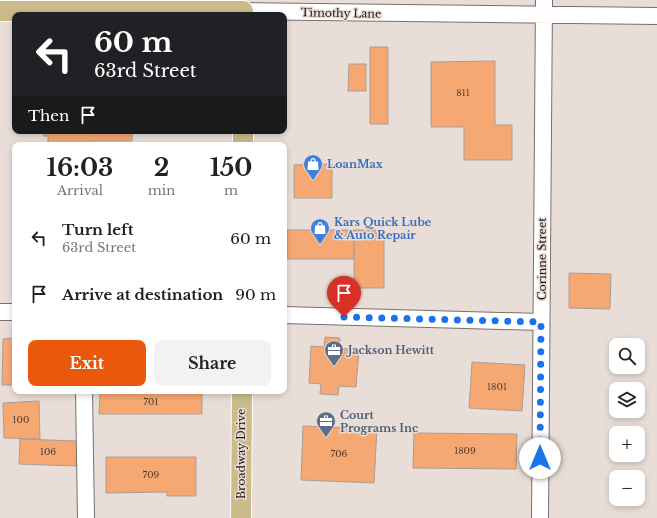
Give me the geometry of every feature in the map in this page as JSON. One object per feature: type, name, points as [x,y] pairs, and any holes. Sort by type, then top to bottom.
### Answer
[{"type":"main road","name":"Timothy Lane","points":[[0,11],[243,9]]},
{"type":"main road","name":"Broadway Drive","points":[[241,518],[242,394]]},
{"type":"street","name":"Timothy Lane","points":[[243,9],[544,8],[657,16]]},
{"type":"street","name":"Corinne Street","points":[[540,518],[544,8]]},
{"type":"street","points":[[0,312],[12,312]]},
{"type":"street","points":[[287,315],[541,322]]},
{"type":"street","points":[[84,394],[86,518]]},
{"type":"building","points":[[370,47],[388,47],[388,124],[370,124]]},
{"type":"building","points":[[495,61],[495,125],[512,125],[512,160],[464,160],[464,127],[431,127],[431,62]]},
{"type":"building","points":[[349,64],[366,64],[366,91],[348,91]]},
{"type":"building","points":[[44,134],[132,134],[132,141],[48,142],[48,136],[44,136]]},
{"type":"building","name":"LoanMax","points":[[332,164],[332,198],[294,198],[294,165]]},
{"type":"building","name":"Kars Quick Lube & Auto Repair","points":[[287,230],[354,230],[354,259],[287,259]]},
{"type":"building","points":[[354,230],[384,230],[384,288],[354,288]]},
{"type":"building","points":[[569,273],[611,274],[610,309],[569,308]]},
{"type":"building","name":"Jackson Hewitt","points":[[325,337],[340,338],[339,348],[359,350],[356,387],[339,386],[338,395],[320,394],[321,384],[309,383],[311,346],[324,347]]},
{"type":"building","points":[[12,338],[12,385],[2,385],[3,339]]},
{"type":"building","points":[[472,362],[525,365],[522,411],[469,408]]},
{"type":"building","points":[[100,394],[202,394],[202,414],[99,414]]},
{"type":"building","points":[[39,401],[40,439],[4,438],[3,403]]},
{"type":"building","points":[[303,426],[377,429],[374,483],[301,480]]},
{"type":"building","points":[[414,433],[517,434],[516,469],[413,468]]},
{"type":"building","points":[[20,439],[77,441],[76,466],[19,464]]},
{"type":"building","points":[[106,457],[196,457],[196,496],[167,496],[167,492],[106,493]]},
{"type":"place","name":"LoanMax","points":[[313,181]]},
{"type":"place","name":"Kars Quick Lube & Auto Repair","points":[[320,245]]},
{"type":"place","name":"Jackson Hewitt","points":[[334,367]]},
{"type":"place","name":"Court Programs Inc","points":[[326,438]]},
{"type":"route","points":[[344,317],[541,322],[540,458]]}]
